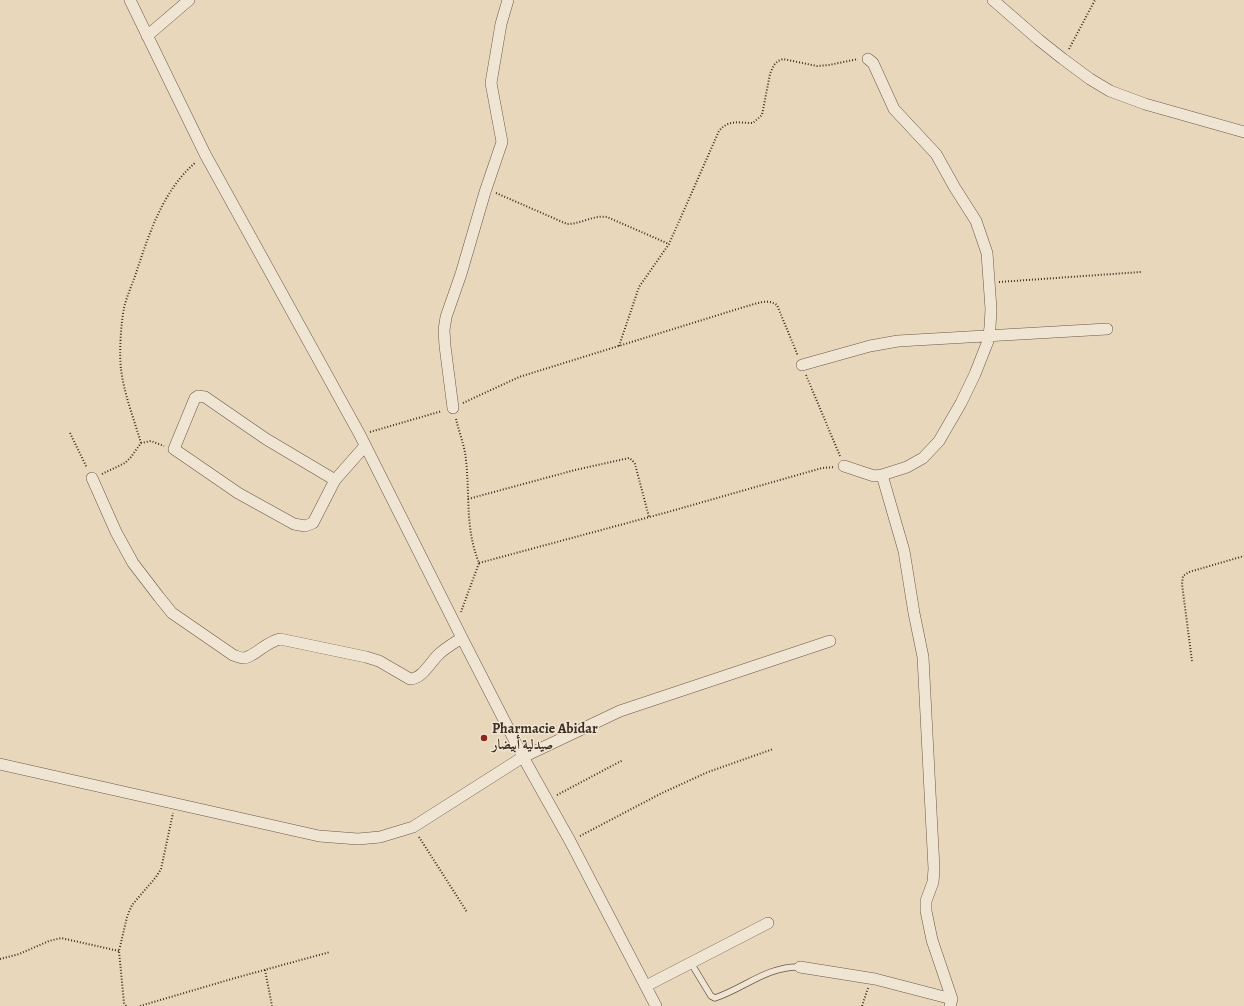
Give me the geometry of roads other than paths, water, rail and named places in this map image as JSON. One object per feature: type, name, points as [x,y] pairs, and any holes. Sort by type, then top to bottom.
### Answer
[{"type":"street","points":[[130,0],[205,154],[360,435],[523,757],[570,841],[646,986],[654,1003],[643,1006]]},
{"type":"street","points":[[147,36],[189,0]]},
{"type":"street","points":[[453,408],[445,346],[445,323],[486,188],[502,142],[502,134],[491,83],[501,24],[508,0]]},
{"type":"street","points":[[993,0],[1063,59],[1090,79],[1110,91],[1145,104],[1244,132]]},
{"type":"street","points":[[844,466],[874,476],[907,467],[924,458],[939,441],[961,403],[975,374],[989,335],[991,309],[987,253],[976,221],[936,154],[894,109],[873,63],[868,59]]},
{"type":"street","points":[[802,365],[882,343],[898,341],[1107,329]]},
{"type":"street","points":[[335,480],[266,438],[205,397],[198,396],[195,398],[174,449],[238,493],[294,524],[304,526],[313,524],[335,480],[365,446]]},
{"type":"street","points":[[882,475],[904,551],[923,657],[934,870],[933,882],[926,901],[926,911],[932,940],[951,1003]]},
{"type":"street","points":[[92,478],[119,538],[133,563],[159,598],[172,613],[233,655],[243,658],[249,656],[273,640],[280,639],[366,657],[379,661],[410,679],[415,679],[438,655],[462,638]]},
{"type":"street","points":[[0,764],[319,836],[358,839],[380,837],[413,827],[523,757],[620,712],[830,641]]},
{"type":"street","points":[[646,986],[768,923]]},
{"type":"street","points":[[800,967],[871,978],[951,1003]]},
{"type":"lane","points":[[691,963],[710,996],[715,998],[770,972],[788,967],[800,967]]},
{"type":"place","name":"Pharmacie Abidar صيدلية أبيضار","points":[[484,738]]}]
